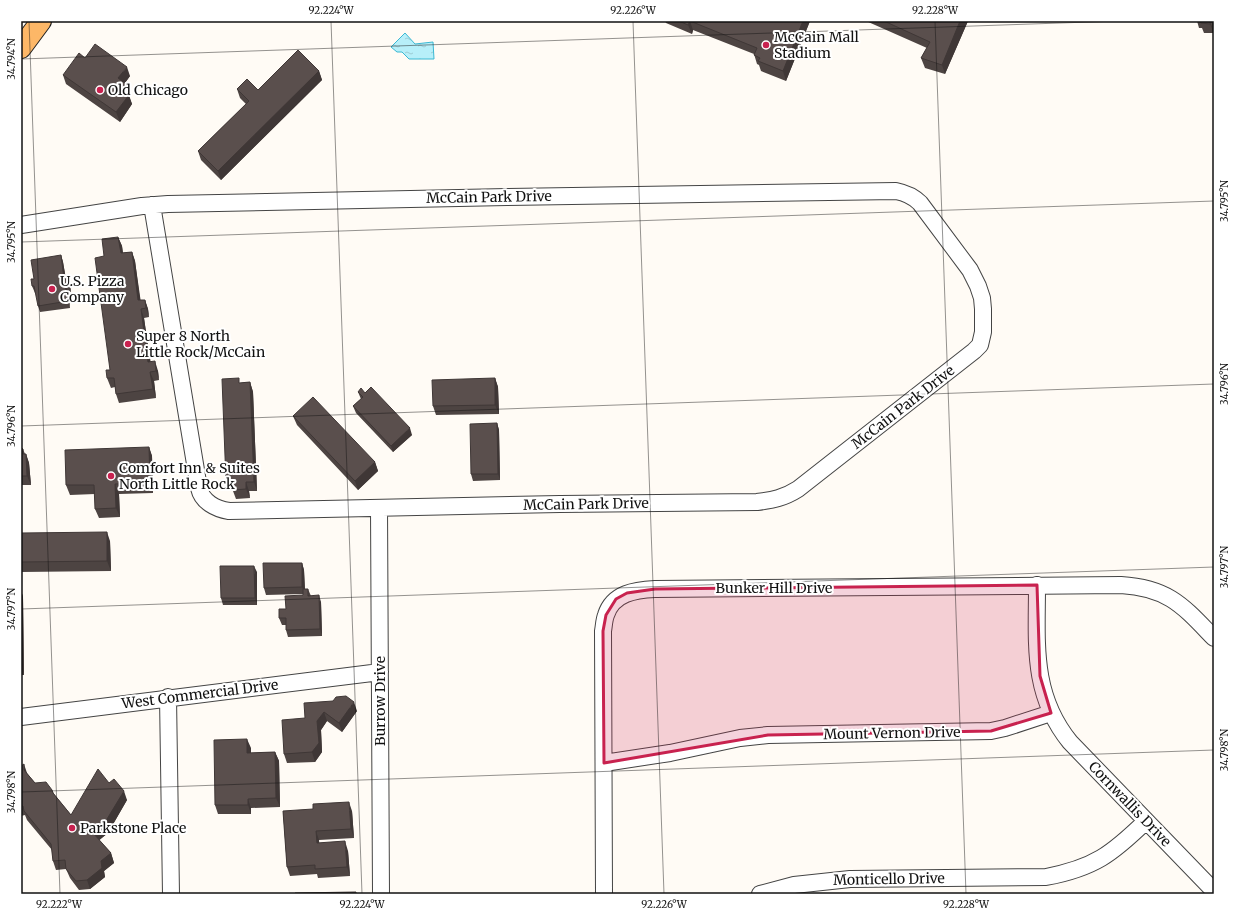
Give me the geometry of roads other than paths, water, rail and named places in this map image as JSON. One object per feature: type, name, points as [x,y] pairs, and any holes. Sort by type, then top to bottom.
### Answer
[{"type":"main road","points":[[21,48],[41,21]]},
{"type":"street","name":"McCain Park Drive","points":[[21,225],[152,205],[168,204],[896,191],[909,195],[920,203],[970,270],[982,298],[983,332],[980,345],[974,351],[798,489],[777,499],[757,502],[229,511],[214,507],[200,494],[152,205]]},
{"type":"street","name":"Burrow Drive","points":[[379,508],[381,894]]},
{"type":"street","name":"Bunker Hill Drive","points":[[604,894],[603,631],[606,615],[610,606],[616,599],[626,593],[637,590],[655,589],[1121,585],[1147,588],[1161,593],[1178,603],[1214,638]]},
{"type":"street","points":[[1037,586],[1038,658],[1043,692],[1051,713]]},
{"type":"street","name":"West Commercial Drive","points":[[21,717],[168,697],[380,672]]},
{"type":"street","points":[[168,697],[171,894]]},
{"type":"street","name":"Mount Vernon Drive","points":[[604,763],[670,753],[740,738],[768,735],[991,731],[1051,713]]},
{"type":"street","name":"Cornwallis Drive","points":[[1051,713],[1062,733],[1070,742],[1214,891]]},
{"type":"street","name":"Monticello Drive","points":[[760,894],[794,885],[850,879],[1046,877],[1083,868],[1104,858],[1128,839],[1146,821]]},
{"type":"water","points":[[405,33],[415,44],[433,42],[434,59],[409,59],[402,52],[397,52],[391,47]]},
{"type":"place","name":"McCain Mall Stadium","points":[[766,45]]},
{"type":"place","name":"Old Chicago","points":[[100,90]]},
{"type":"place","name":"U.S. Pizza Company","points":[[52,289]]},
{"type":"place","name":"Super 8 North Little Rock/McCain","points":[[128,344]]},
{"type":"place","name":"Comfort Inn & Suites North Little Rock","points":[[111,476]]},
{"type":"place","name":"Parkstone Place","points":[[72,828]]}]
